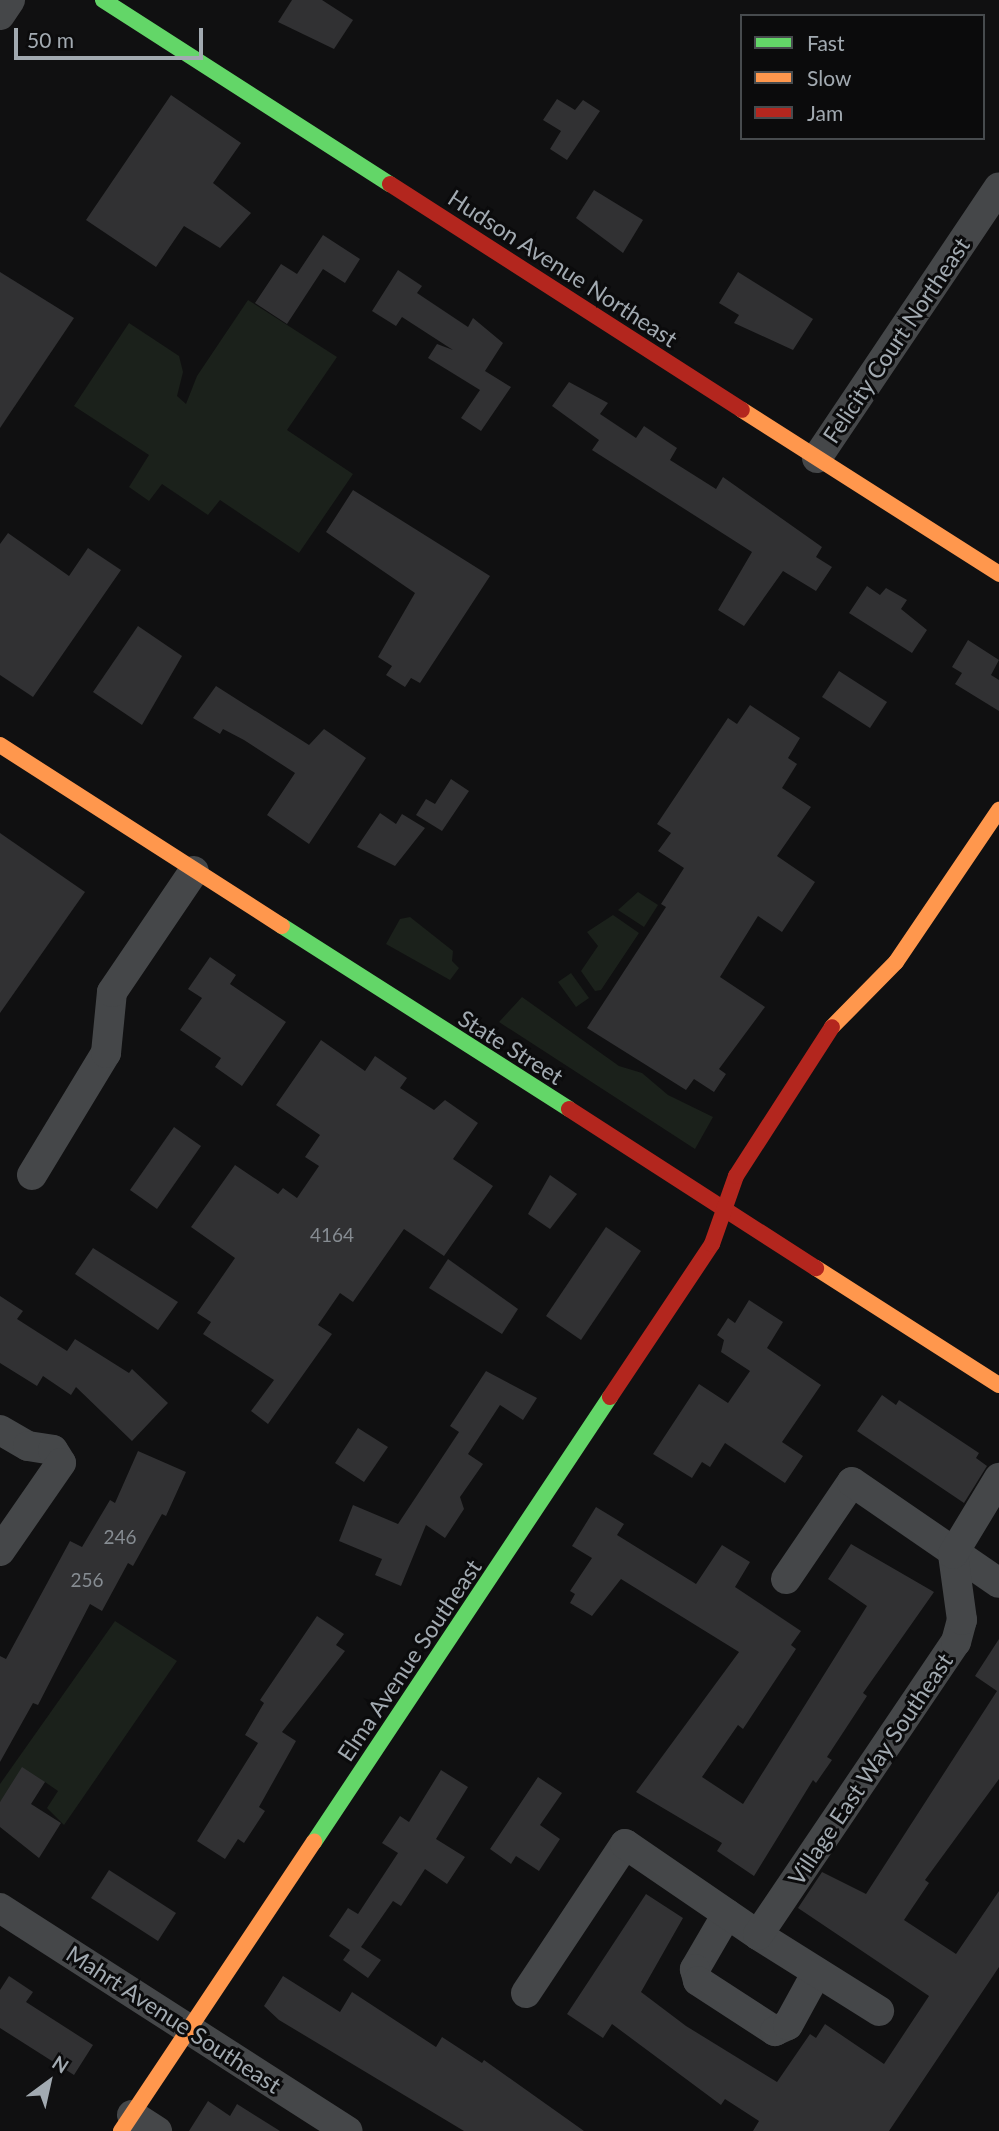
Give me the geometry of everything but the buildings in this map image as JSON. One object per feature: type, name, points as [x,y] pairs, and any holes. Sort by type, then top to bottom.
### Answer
[{"type":"street","points":[[0,15],[10,0]]},
{"type":"street","name":"Hudson Avenue Northeast","points":[[103,0],[999,574]]},
{"type":"street","name":"Felicity Court Northeast","points":[[817,458],[999,187]]},
{"type":"street","name":"State Street","points":[[0,745],[999,1385]]},
{"type":"street","name":"Elma Avenue Southeast","points":[[126,2123],[712,1244],[736,1176],[835,1021],[896,962],[999,810]]},
{"type":"street","points":[[32,1175],[106,1054],[112,992],[194,871]]},
{"type":"street","points":[[0,1430],[28,1446],[53,1450],[61,1463],[0,1551]]},
{"type":"street","points":[[953,1554],[999,1478]]},
{"type":"street","points":[[786,1579],[852,1482],[953,1554],[999,1583]]},
{"type":"street","name":"Village East Way Southeast","points":[[758,1935],[956,1642],[962,1620],[953,1554]]},
{"type":"street","points":[[526,1993],[625,1844],[758,1935],[879,2011]]},
{"type":"street","name":"Mahrt Avenue Southeast","points":[[0,1908],[348,2131]]},
{"type":"street","points":[[727,1914],[695,1969],[698,1981],[775,2031],[789,2025],[817,1972]]},
{"type":"street","points":[[126,2123],[157,2131]]},
{"type":"shaded area","points":[[248,300],[337,357],[287,430],[353,474],[299,553],[220,500],[208,515],[162,484],[149,501],[129,487],[149,455],[74,406],[129,323],[179,356],[183,372],[177,396],[186,404],[197,376]]},
{"type":"shaded area","points":[[638,892],[658,905],[644,927],[618,910]]},
{"type":"shaded area","points":[[613,915],[639,933],[601,990],[595,991],[581,971],[598,946],[587,932]]},
{"type":"shaded area","points":[[410,917],[453,951],[452,961],[459,968],[450,980],[386,944],[400,919]]},
{"type":"shaded area","points":[[571,973],[589,998],[576,1007],[558,982]]},
{"type":"shaded area","points":[[522,997],[619,1066],[642,1073],[668,1095],[713,1117],[695,1149],[499,1022]]},
{"type":"shaded area","points":[[115,1621],[177,1661],[64,1825],[47,1808],[58,1791],[45,1782],[0,1802],[0,1784]]},
{"type":"traffic: fast","points":[[103,0],[390,184]]},
{"type":"traffic: fast","points":[[282,926],[569,1109]]},
{"type":"traffic: fast","points":[[314,1842],[610,1397]]},
{"type":"traffic: slow","points":[[742,410],[999,574]]},
{"type":"traffic: slow","points":[[0,745],[282,926]]},
{"type":"traffic: slow","points":[[832,1027],[896,962],[999,810]]},
{"type":"traffic: slow","points":[[816,1268],[999,1385]]},
{"type":"traffic: slow","points":[[121,2131],[314,1842]]},
{"type":"traffic: jam","points":[[390,184],[742,410]]},
{"type":"traffic: jam","points":[[610,1397],[712,1244],[736,1176],[832,1027]]},
{"type":"traffic: jam","points":[[569,1109],[816,1268]]}]
